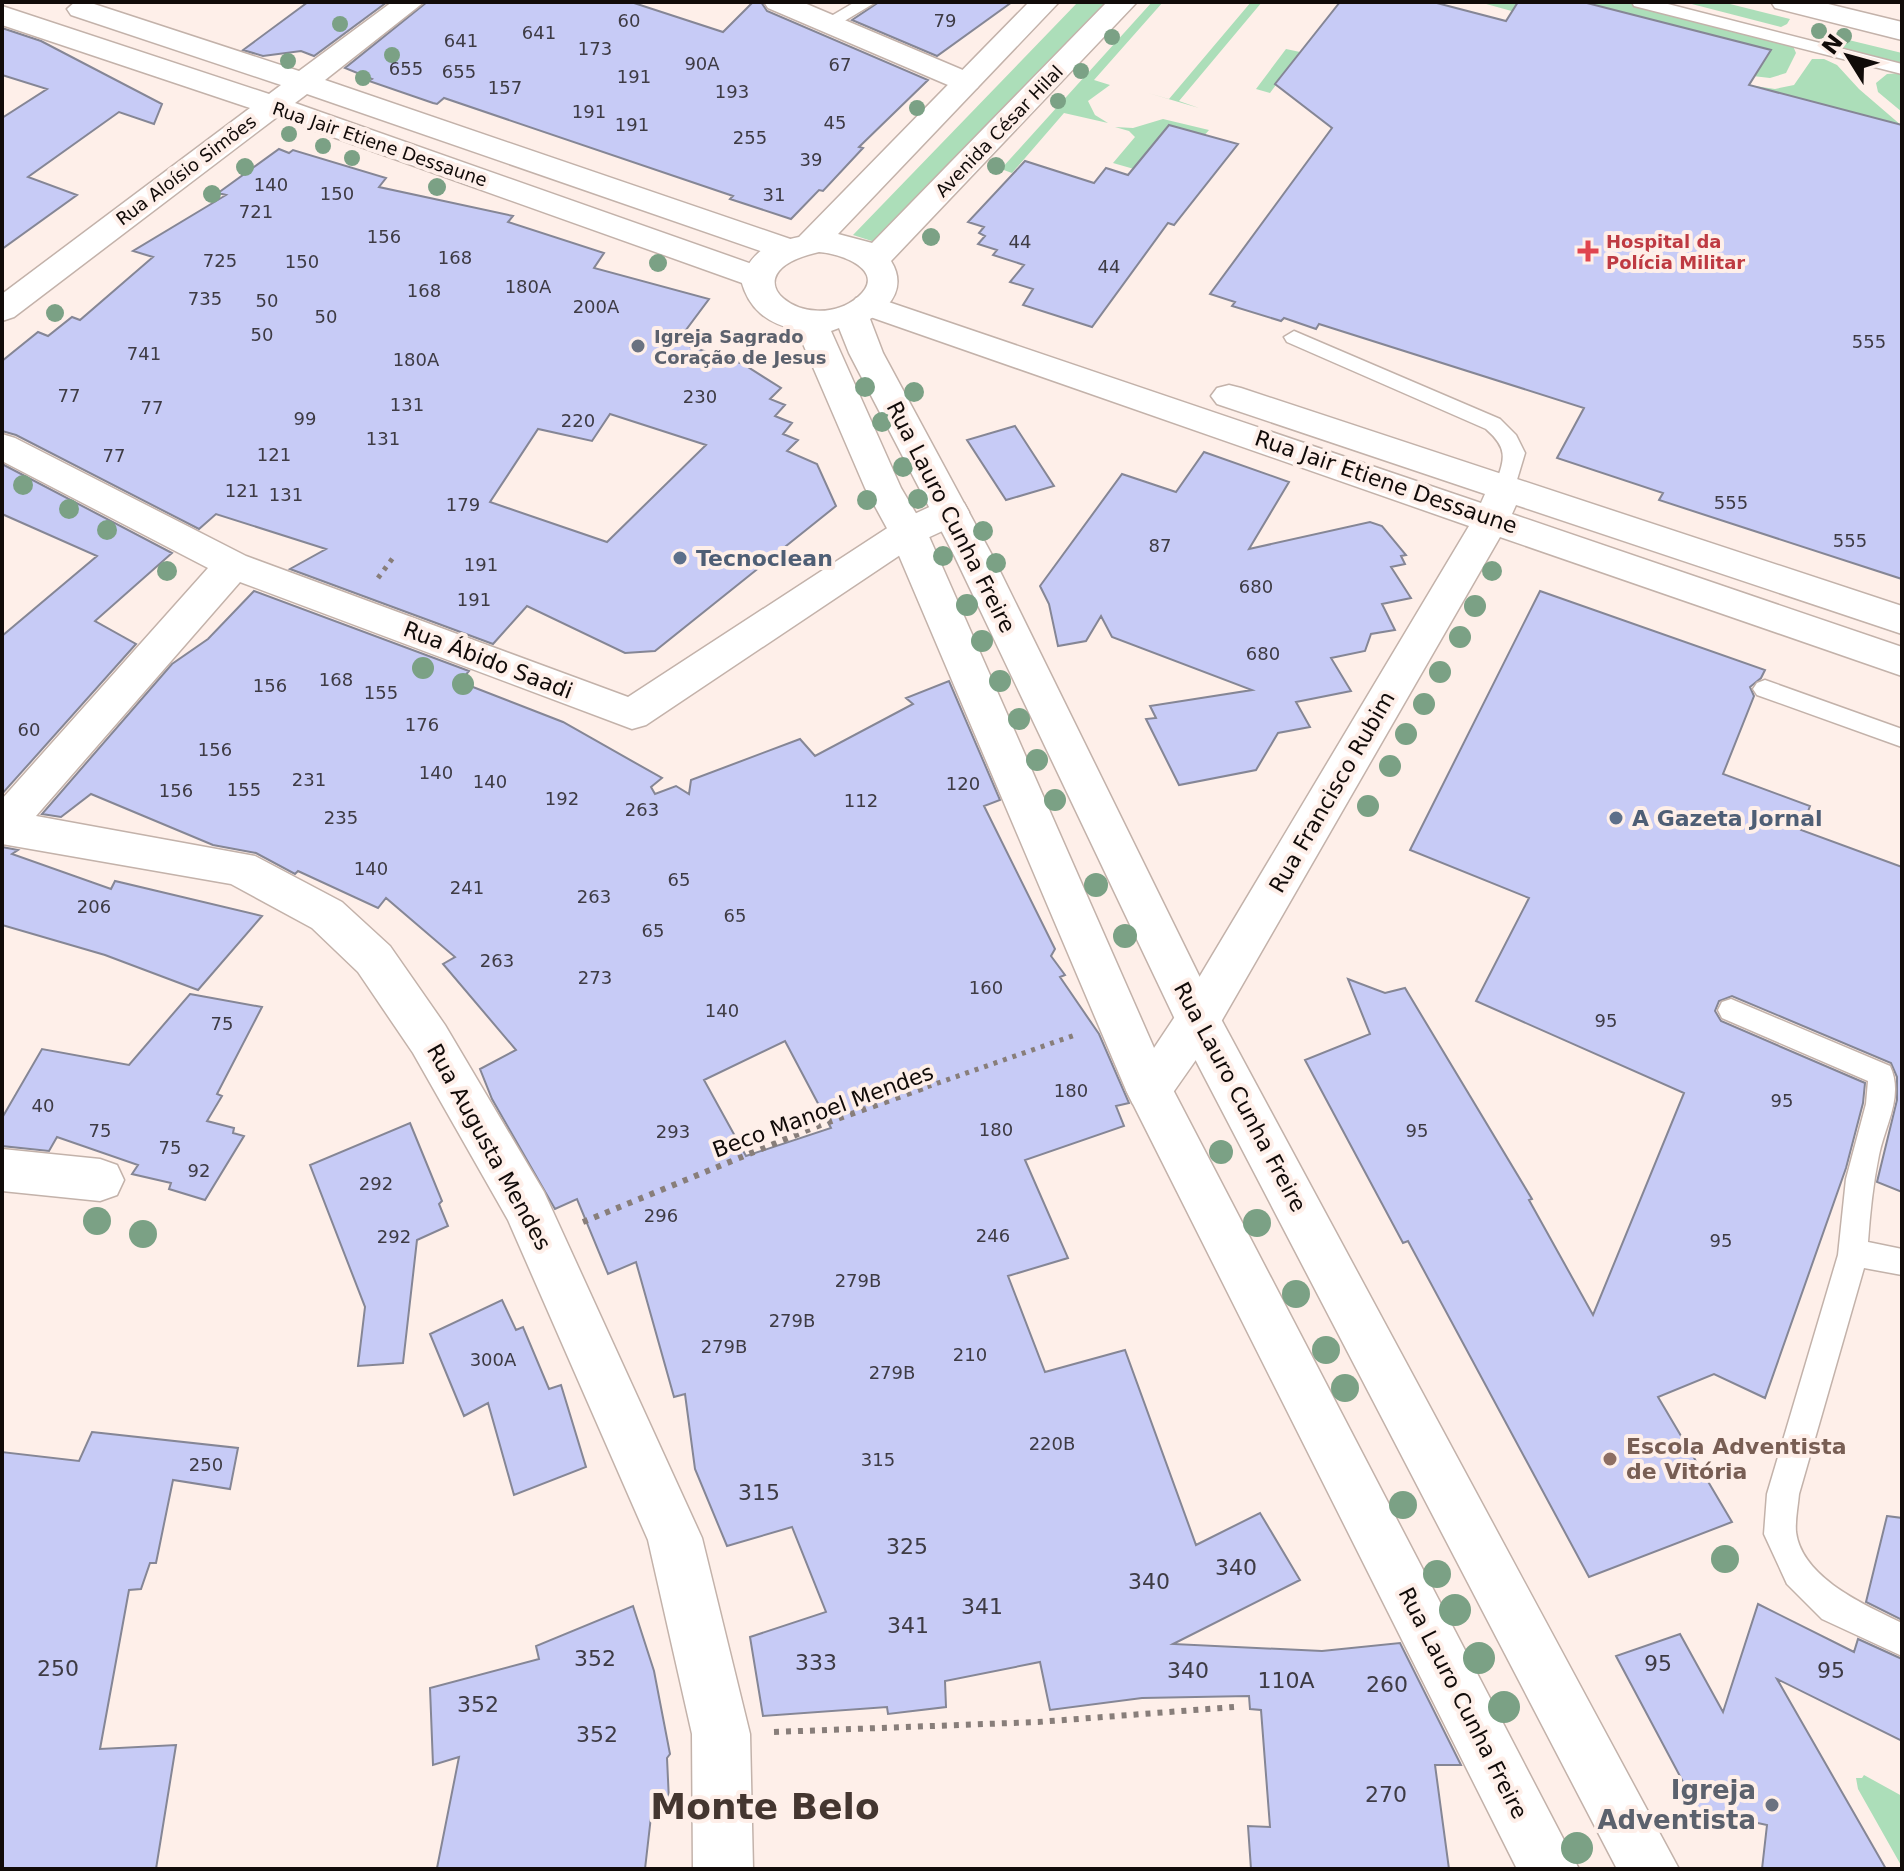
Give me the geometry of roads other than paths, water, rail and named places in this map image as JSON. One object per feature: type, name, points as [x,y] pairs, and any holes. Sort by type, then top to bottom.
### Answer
[{"type":"street","name":"Rua Jair Etiene Dessaune","points":[[58,2],[799,246],[843,244],[864,252],[857,297],[1499,503],[1902,620]]},
{"type":"street","name":"Rua Aloísio Simões","points":[[2,310],[410,2]]},
{"type":"street","points":[[778,2],[966,82]]},
{"type":"street","points":[[857,297],[783,315],[770,308],[758,293],[757,277],[767,261],[799,246],[1045,2]]},
{"type":"street","name":"Avenida César Hilal","points":[[857,297],[1123,2]]},
{"type":"street","points":[[1792,4],[1902,31]]},
{"type":"street","name":"Rua Jair Etiene Dessaune","points":[[2,15],[271,105],[757,277]]},
{"type":"street","name":"Rua Lauro Cunha Freire","points":[[857,297],[866,353],[951,512],[1198,1020],[1649,1869]]},
{"type":"street","name":"Rua Lauro Cunha Freire","points":[[857,297],[883,488],[908,532],[1149,1090],[1549,1869]]},
{"type":"street","name":"Rua Ábido Saadi","points":[[2,446],[233,565],[632,714],[908,532],[951,512]]},
{"type":"street","name":"Rua Jair Etiene Dessaune","points":[[1499,503],[1902,662]]},
{"type":"street","name":"Rua Francisco Rubim","points":[[1149,1090],[1198,1020],[1499,503]]},
{"type":"street","points":[[2,827],[233,565]]},
{"type":"street","name":"Rua Augusta Mendes","points":[[2,827],[240,868],[327,915],[374,959],[429,1039],[527,1207],[675,1538],[721,1734],[723,1869]]},
{"type":"street","points":[[2,1170],[100,1180]]},
{"type":"lane","points":[[830,22],[868,2]]},
{"type":"lane","points":[[1640,2],[1902,69]]},
{"type":"lane","points":[[1783,40],[1792,4]]},
{"type":"lane","points":[[1294,337],[1493,424],[1511,440],[1516,455],[1499,503]]},
{"type":"lane","points":[[1765,689],[1902,738]]},
{"type":"lane","points":[[1731,1010],[1880,1074],[1884,1087],[1865,1152],[1854,1216],[1853,1255],[1783,1494],[1780,1534],[1798,1573],[1834,1607],[1902,1640]]},
{"type":"lane","points":[[1853,1255],[1875,1255],[1902,1262]]},
{"type":"place","name":"Hospital da Polícia Militar","points":[[1588,251]]},
{"type":"place","name":"Igreja Sagrado Coração de Jesus","points":[[638,346]]},
{"type":"place","name":"Tecnoclean","points":[[680,558]]},
{"type":"place","name":"A Gazeta Jornal","points":[[1616,818]]},
{"type":"place","name":"Escola Adventista de Vitória","points":[[1610,1459]]},
{"type":"place","name":"Igreja Adventista","points":[[1772,1805]]},
{"type":"district","name":"Monte Belo","points":[[765,1806]]}]
